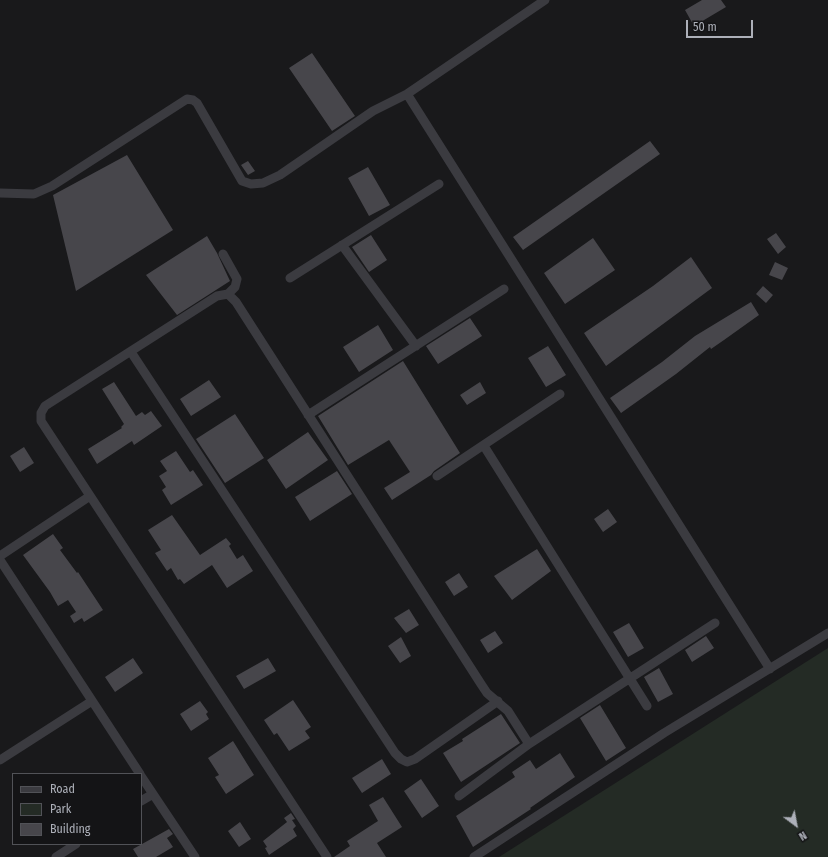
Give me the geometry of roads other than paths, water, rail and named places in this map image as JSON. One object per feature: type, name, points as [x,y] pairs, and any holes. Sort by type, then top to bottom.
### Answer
[{"type":"street","points":[[0,193],[34,194],[52,186],[187,99],[193,100],[197,103],[242,181],[251,184],[263,183],[280,175],[372,111],[407,94],[545,0]]},
{"type":"street","points":[[407,94],[770,668]]},
{"type":"street","points":[[290,278],[439,184]]},
{"type":"street","points":[[342,245],[416,346]]},
{"type":"street","points":[[223,254],[237,279],[228,294],[217,296],[45,406],[41,413],[42,421],[327,857]]},
{"type":"street","points":[[308,415],[504,289]]},
{"type":"street","points":[[228,294],[236,302],[487,693],[508,711],[529,744]]},
{"type":"street","points":[[131,352],[395,753],[401,759],[407,762],[415,759],[498,701]]},
{"type":"street","points":[[437,476],[560,394]]},
{"type":"street","points":[[484,446],[646,706]]},
{"type":"street","points":[[0,556],[90,496]]},
{"type":"street","points":[[0,560],[139,773]]},
{"type":"street","points":[[459,796],[529,744],[715,623]]},
{"type":"street","points":[[474,857],[664,734],[828,633]]},
{"type":"street","points":[[0,760],[92,701]]},
{"type":"street","points":[[142,778],[195,857]]},
{"type":"street","points":[[142,800],[153,794]]},
{"type":"street","points":[[56,857],[74,845]]}]
